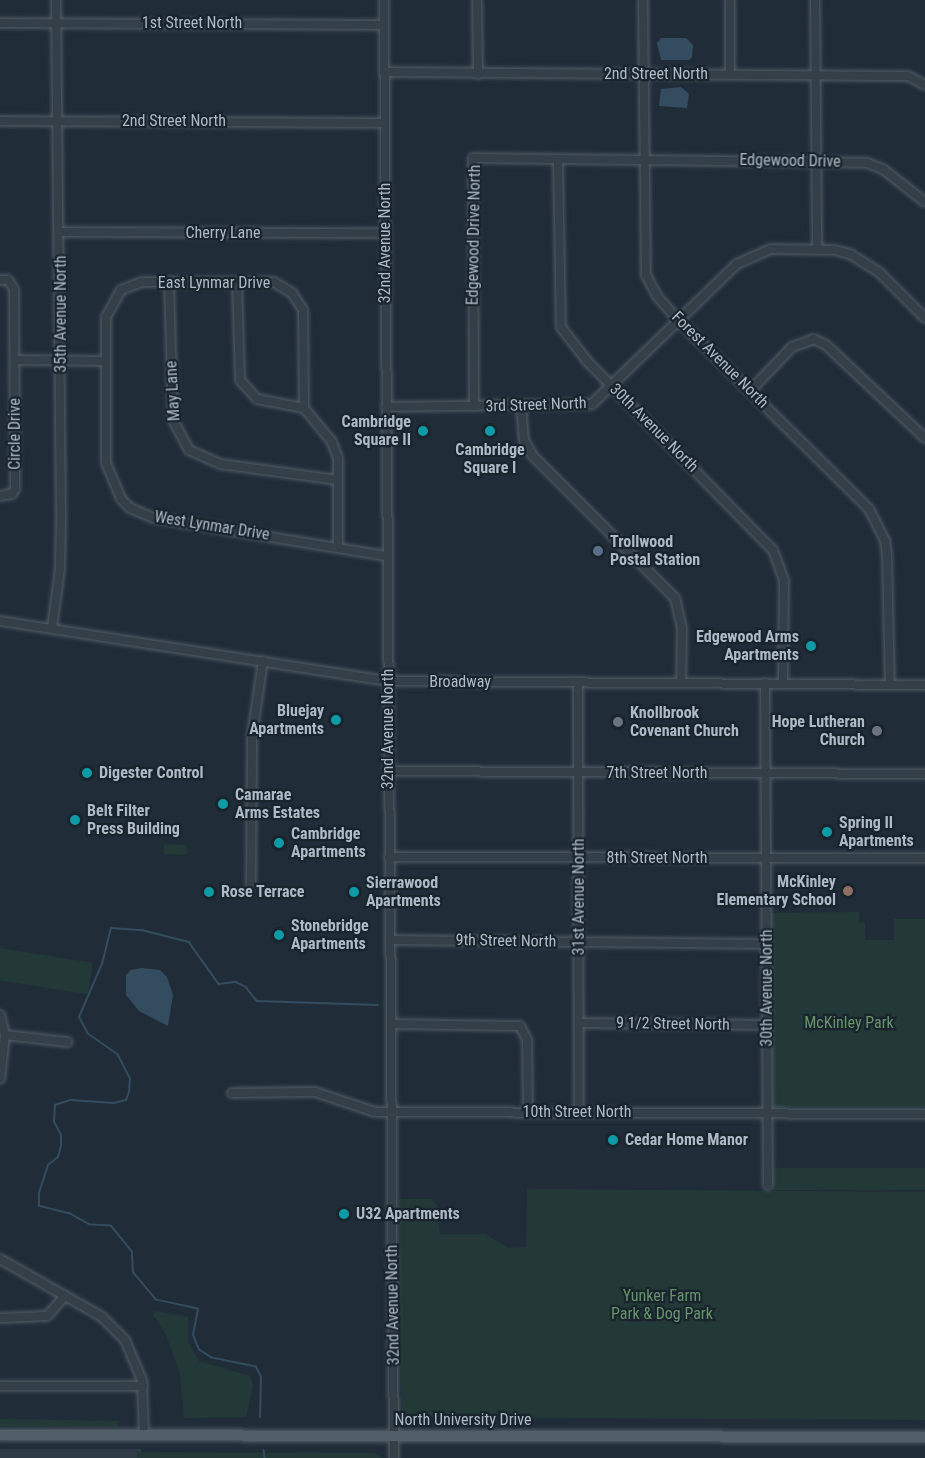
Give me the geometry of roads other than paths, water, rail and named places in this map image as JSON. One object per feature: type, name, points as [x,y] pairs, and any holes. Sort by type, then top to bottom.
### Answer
[{"type":"main road","name":"North University Drive","points":[[0,1435],[925,1437]]},
{"type":"street","name":"35th Avenue North","points":[[52,628],[60,569],[61,360],[56,0]]},
{"type":"street","name":"32nd Avenue North","points":[[384,0],[394,1458]]},
{"type":"street","points":[[477,0],[478,74]]},
{"type":"street","name":"Forest Avenue North","points":[[643,0],[642,160],[646,275],[657,296],[678,320],[869,509],[878,526],[887,556],[890,684]]},
{"type":"street","points":[[730,0],[730,74]]},
{"type":"street","points":[[815,0],[817,249]]},
{"type":"street","name":"1st Street North","points":[[0,23],[384,25]]},
{"type":"street","name":"2nd Street North","points":[[384,72],[908,75],[925,85]]},
{"type":"street","name":"2nd Street North","points":[[0,121],[384,123]]},
{"type":"street","name":"Edgewood Drive North","points":[[474,406],[473,158],[642,160]]},
{"type":"street","name":"30th Avenue North","points":[[558,160],[561,327],[613,387],[773,549],[784,581],[783,684]]},
{"type":"street","name":"Edgewood Drive","points":[[642,160],[867,163],[883,169],[925,202]]},
{"type":"street","name":"Cherry Lane","points":[[60,232],[385,233]]},
{"type":"street","name":"3rd Street North","points":[[386,407],[592,404],[613,387],[678,320],[750,255],[771,249],[817,249],[850,255],[879,272],[925,318]]},
{"type":"street","name":"Circle Drive","points":[[0,280],[8,280],[14,289],[15,360],[15,489],[12,494],[0,496]]},
{"type":"street","name":"May Lane","points":[[169,282],[173,420],[189,450],[220,464],[338,480]]},
{"type":"street","points":[[237,282],[240,380],[257,399],[304,408],[332,442],[338,459],[338,547]]},
{"type":"street","name":"East Lynmar Drive","points":[[106,361],[106,317],[114,298],[131,284],[274,282],[284,286],[303,310],[304,408]]},
{"type":"street","points":[[751,390],[792,347],[814,339],[826,345],[925,438]]},
{"type":"street","points":[[15,360],[106,361]]},
{"type":"street","name":"West Lynmar Drive","points":[[106,361],[108,476],[130,508],[154,518],[387,556]]},
{"type":"street","points":[[521,406],[524,440],[533,456],[675,598],[681,614],[681,683]]},
{"type":"street","name":"Broadway","points":[[0,621],[388,681],[925,685]]},
{"type":"street","points":[[251,885],[252,736],[263,661]]},
{"type":"street","name":"31st Avenue North","points":[[578,682],[579,1112]]},
{"type":"street","name":"30th Avenue North","points":[[765,683],[768,1185]]},
{"type":"street","name":"7th Street North","points":[[388,771],[925,774]]},
{"type":"street","name":"8th Street North","points":[[389,857],[925,858]]},
{"type":"street","name":"9th Street North","points":[[390,940],[767,944]]},
{"type":"street","points":[[0,1015],[5,1035],[0,1079]]},
{"type":"street","points":[[391,1023],[520,1026],[526,1040],[528,1112]]},
{"type":"street","name":"9 1/2 Street North","points":[[579,1023],[767,1025]]},
{"type":"street","points":[[5,1035],[68,1042]]},
{"type":"street","name":"10th Street North","points":[[232,1093],[315,1092],[364,1111],[925,1114]]},
{"type":"street","points":[[0,1259],[115,1328],[132,1350],[143,1386],[144,1436]]},
{"type":"street","points":[[0,1318],[46,1316],[65,1296]]},
{"type":"street","points":[[0,1386],[143,1386]]},
{"type":"water","points":[[661,38],[686,38],[693,45],[692,57],[689,60],[661,60],[657,43]]},
{"type":"water","points":[[681,87],[689,94],[687,108],[659,106],[661,89]]},
{"type":"water","points":[[142,968],[160,970],[167,977],[173,995],[168,1026],[139,1011],[126,995],[126,975],[131,970]]},
{"type":"waterway","points":[[260,1418],[261,1377],[256,1367],[212,1358],[199,1350],[193,1335],[198,1309],[156,1300],[133,1273],[132,1252],[111,1226],[90,1225],[70,1214],[39,1206],[39,1193],[48,1165],[58,1157],[61,1146],[61,1135],[54,1122],[55,1105],[70,1100],[114,1103],[126,1100],[129,1092],[130,1079],[118,1055],[88,1034],[79,1017],[102,964],[111,928],[142,930],[189,942],[219,984],[236,982],[246,987],[257,1001],[378,1005]]},
{"type":"waterway","points":[[264,1450],[265,1458]]},
{"type":"place","name":"Cambridge Square II","points":[[423,431]]},
{"type":"place","name":"Cambridge Square I","points":[[490,431]]},
{"type":"place","name":"Trollwood Postal Station","points":[[598,551]]},
{"type":"place","name":"Edgewood Arms Apartments","points":[[811,646]]},
{"type":"place","name":"Bluejay Apartments","points":[[336,720]]},
{"type":"place","name":"Knollbrook Covenant Church","points":[[618,722]]},
{"type":"place","name":"Hope Lutheran Church","points":[[877,731]]},
{"type":"place","name":"Digester Control","points":[[87,773]]},
{"type":"place","name":"Camarae Arms Estates","points":[[223,804]]},
{"type":"place","name":"Belt Filter Press Building","points":[[75,820]]},
{"type":"place","name":"Spring II Apartments","points":[[827,832]]},
{"type":"place","name":"Cambridge Apartments","points":[[279,843]]},
{"type":"place","name":"McKinley Elementary School","points":[[848,891]]},
{"type":"place","name":"Rose Terrace","points":[[209,892]]},
{"type":"place","name":"Sierrawood Apartments","points":[[354,892]]},
{"type":"place","name":"Stonebridge Apartments","points":[[279,935]]},
{"type":"place","name":"Cedar Home Manor","points":[[613,1140]]},
{"type":"place","name":"U32 Apartments","points":[[344,1214]]},
{"type":"park label","name":"McKinley Park","points":[[849,1023]]},
{"type":"park label","name":"Yunker Farm Park & Dog Park","points":[[662,1305]]}]
